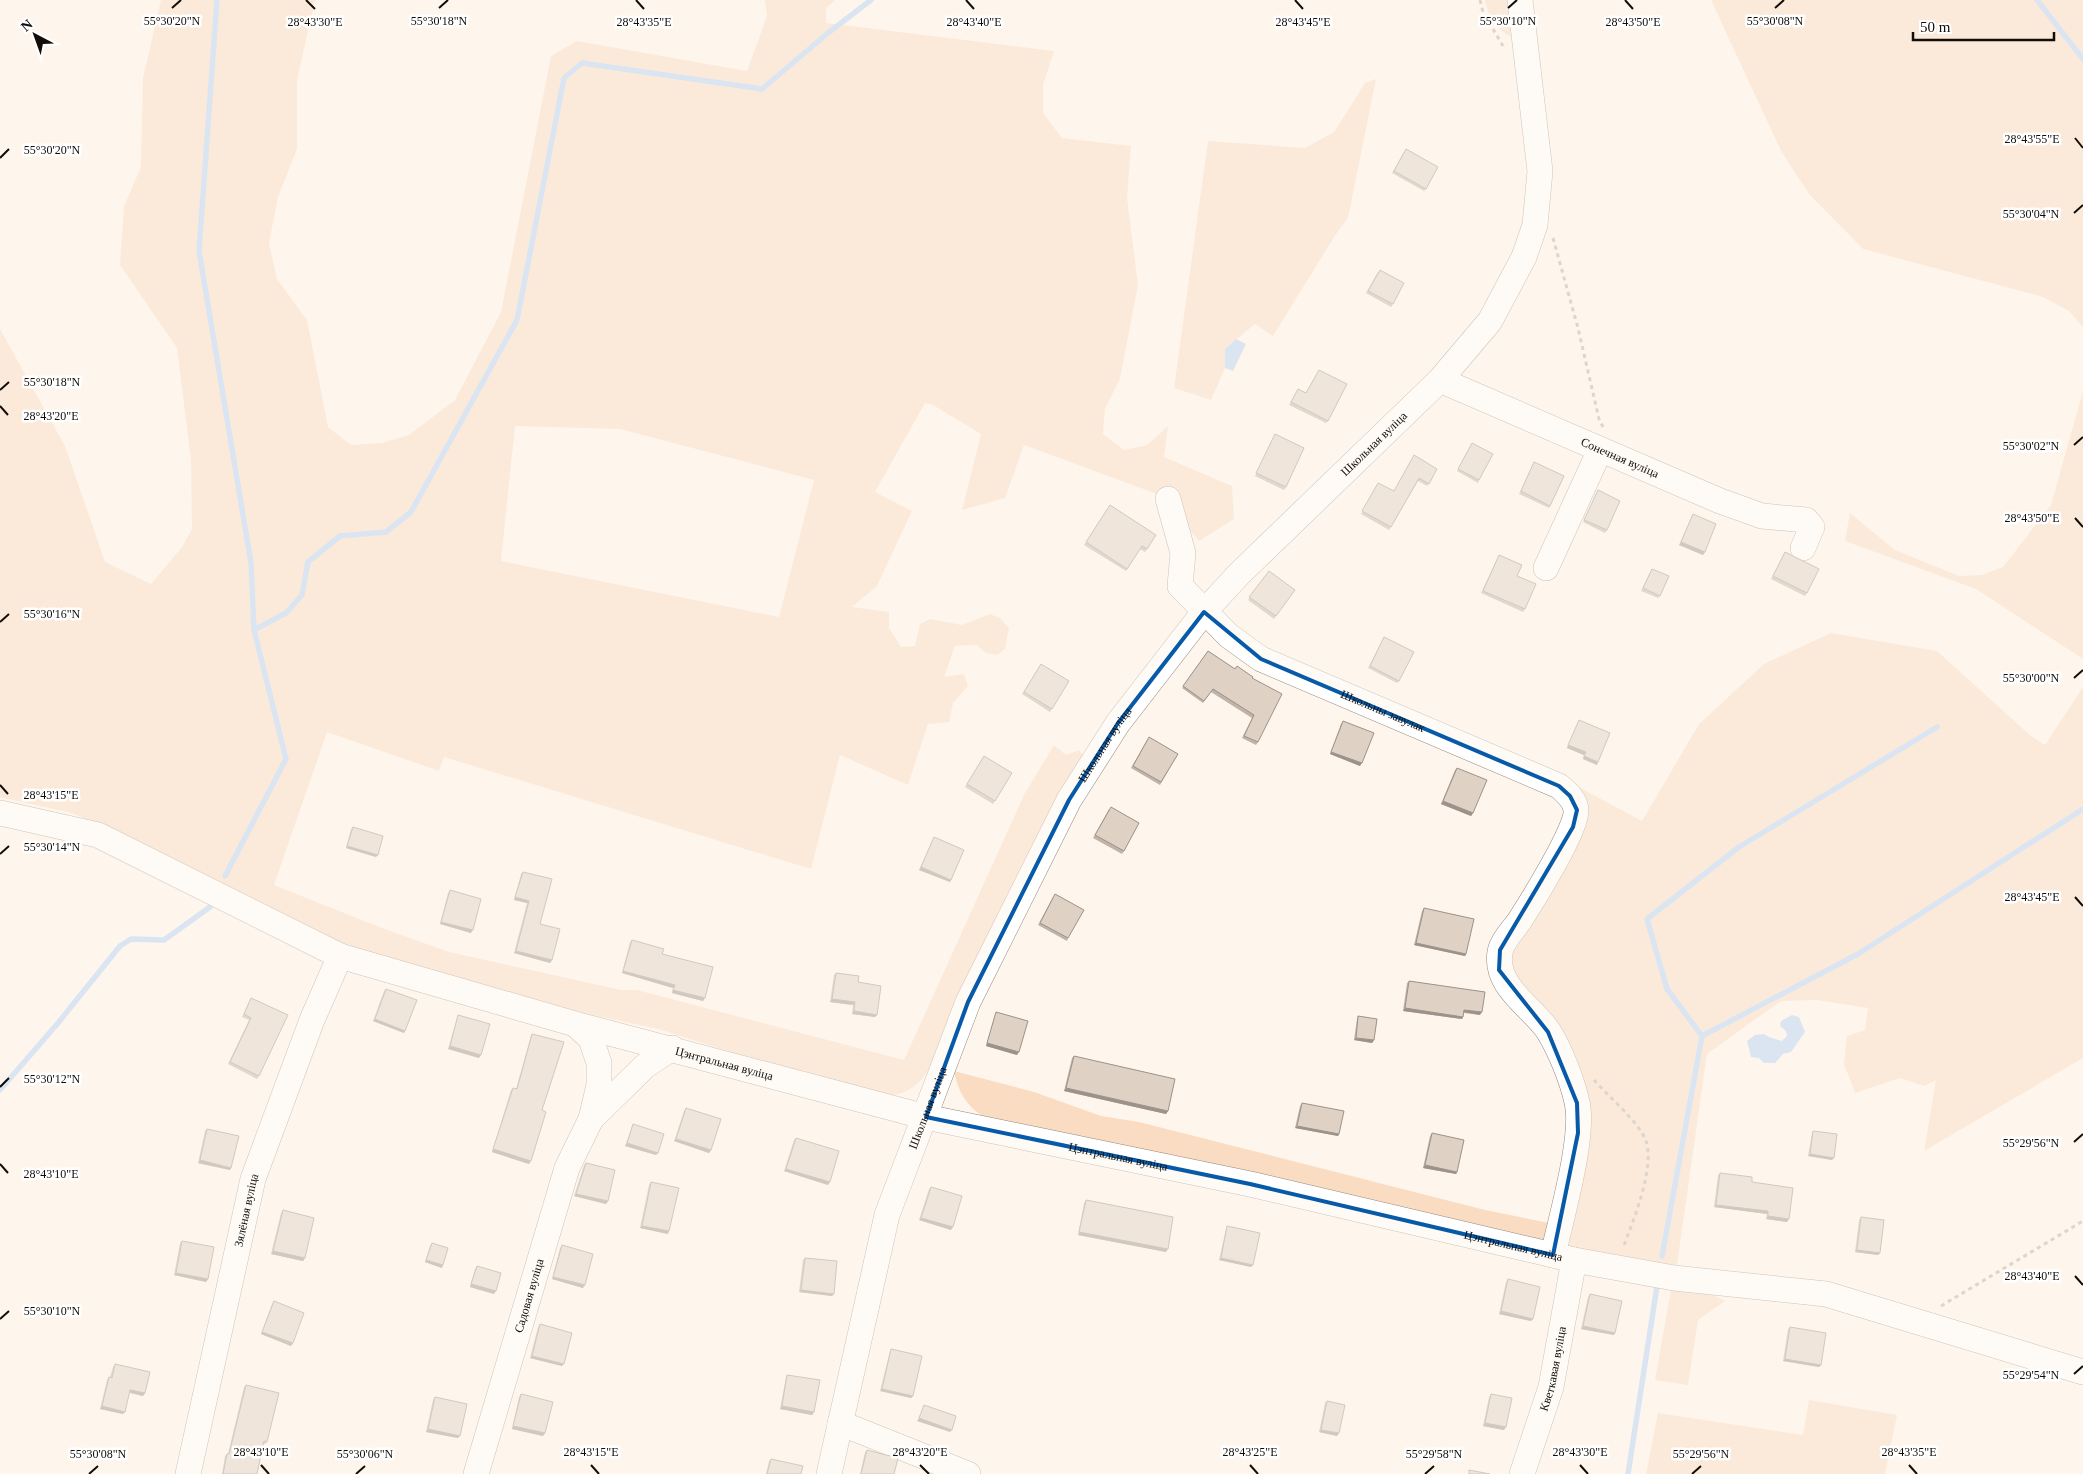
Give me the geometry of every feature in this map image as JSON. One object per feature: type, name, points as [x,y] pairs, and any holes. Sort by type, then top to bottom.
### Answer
[{"type":"street","name":"Школьная вуліца","points":[[829,1474],[888,1215],[968,1002],[1069,800],[1118,723],[1204,612],[1239,574],[1440,380],[1490,321],[1524,257],[1535,225],[1540,171],[1536,120],[1528,79],[1520,0]]},
{"type":"street","name":"Сонечная вуліца","points":[[1440,380],[1720,501],[1762,516],[1806,520],[1812,527],[1803,548]]},
{"type":"street","points":[[1546,568],[1600,450]]},
{"type":"street","name":"Школьны завулак","points":[[1168,499],[1183,552],[1180,586],[1229,636],[1261,659],[1558,786],[1570,796]]},
{"type":"street","name":"Кветкавая вуліца","points":[[1522,1474],[1551,1387],[1563,1258],[1578,1133],[1577,1103],[1559,1052],[1548,1032],[1507,984],[1499,970],[1500,950],[1534,897],[1573,826],[1577,810],[1570,796]]},
{"type":"street","name":"Цэнтральная вуліца","points":[[0,813],[98,835],[340,956],[575,1024],[672,1048],[926,1117],[1250,1184],[1563,1258],[1674,1278],[1826,1294],[1904,1316],[2083,1372]]},
{"type":"street","name":"Зялёная вуліца","points":[[188,1474],[253,1179],[312,1020],[340,956]]},
{"type":"street","name":"Садовая вуліца","points":[[476,1474],[567,1168],[592,1120],[599,1085],[599,1063],[591,1039],[575,1024]]},
{"type":"street","name":"Садовая вуліца","points":[[592,1120],[645,1066],[672,1048]]},
{"type":"street","points":[[840,1423],[968,1474]]},
{"type":"path","points":[[1535,225],[1551,229],[1578,328],[1599,419],[1607,436],[1600,450]]},
{"type":"path","points":[[1588,1074],[1634,1124],[1646,1141],[1647,1165],[1642,1195],[1616,1268]]},
{"type":"path","points":[[1936,1307],[1944,1305],[2083,1221]]},
{"type":"highlighted area","points":[[1204,612],[1261,659],[1559,786],[1570,796],[1577,810],[1573,827],[1500,950],[1499,970],[1548,1032],[1577,1103],[1578,1133],[1553,1255],[1250,1184],[926,1117],[968,1002],[1069,800],[1118,723]]},
{"type":"shaded area","points":[[161,0],[315,0],[297,80],[297,149],[278,197],[269,243],[277,279],[307,320],[328,427],[351,445],[382,443],[409,435],[455,400],[501,312],[551,56],[577,41],[747,71],[767,16],[765,0],[835,0],[826,8],[826,23],[1054,51],[1043,85],[1043,113],[1062,138],[1131,146],[1127,198],[1138,285],[1120,379],[1105,409],[1103,434],[1124,450],[1147,445],[1168,426],[1164,457],[1232,486],[1234,519],[1199,541],[1186,526],[1178,490],[1157,494],[1024,445],[1005,498],[962,510],[981,434],[933,405],[925,403],[875,492],[912,511],[877,586],[852,607],[889,612],[889,628],[901,647],[915,646],[920,624],[930,619],[962,625],[990,614],[1000,618],[1009,628],[1005,649],[997,655],[986,653],[977,645],[955,646],[944,677],[964,674],[968,686],[953,703],[949,722],[928,724],[908,785],[840,755],[811,869],[444,757],[439,771],[327,732],[274,885],[382,928],[449,952],[621,990],[637,990],[904,1060],[1024,795],[1054,745],[1066,755],[1079,750],[1085,758],[934,1062],[927,1073],[912,1088],[895,1095],[861,1093],[658,1029],[588,1014],[460,980],[325,939],[133,839],[72,813],[0,797],[0,329],[65,446],[105,562],[151,584],[182,547],[192,529],[191,460],[177,348],[120,265],[124,206],[141,167],[143,78]],"holes":[[[515,426],[620,429],[814,480],[779,617],[501,561]]]},
{"type":"shaded area","points":[[1485,0],[1507,0],[1513,38],[1494,23]]},
{"type":"shaded area","points":[[1711,0],[2083,0],[2083,327],[2069,311],[2043,297],[1863,249],[1809,194],[1781,151]]},
{"type":"shaded area","points":[[1376,79],[1348,218],[1336,234],[1273,336],[1255,324],[1225,349],[1225,368],[1211,400],[1174,388],[1208,141],[1305,148],[1334,132],[1365,83]]},
{"type":"shaded area","points":[[2083,391],[2083,659],[1976,589],[1845,541],[1850,513],[1895,550],[1959,576],[1982,575],[2003,567],[2051,505]]},
{"type":"shaded area","points":[[1831,633],[1937,651],[2031,736],[2045,745],[2083,687],[2083,1058],[1924,1151],[1936,1080],[1924,1086],[1900,1078],[1855,1093],[1844,1064],[1847,1036],[1865,1030],[1868,1008],[1817,1000],[1781,1001],[1707,1054],[1677,1265],[1582,1253],[1564,1248],[1583,1102],[1511,981],[1508,948],[1538,905],[1573,784],[1642,821],[1699,724],[1764,664]]},
{"type":"shaded area","points":[[954,1071],[1034,1092],[1101,1116],[1139,1122],[1485,1210],[1549,1223],[1546,1242],[989,1120],[970,1106],[962,1094]]},
{"type":"shaded area","points":[[1672,1284],[1702,1289],[1725,1301],[1698,1320],[1688,1385],[1655,1380]]},
{"type":"shaded area","points":[[1809,1400],[1897,1415],[1885,1474],[1646,1474],[1658,1413],[1803,1435]]},
{"type":"water","points":[[1236,339],[1246,344],[1233,371],[1225,368],[1225,349]]},
{"type":"water","points":[[1792,1015],[1799,1017],[1805,1032],[1791,1052],[1783,1054],[1775,1063],[1764,1063],[1759,1058],[1751,1057],[1747,1041],[1755,1035],[1764,1034],[1782,1041],[1787,1036],[1786,1031],[1780,1026],[1781,1021]]},
{"type":"building","points":[[1406,149],[1438,167],[1426,189],[1394,171]]},
{"type":"building","points":[[1380,270],[1404,283],[1393,304],[1368,291]]},
{"type":"building","points":[[1319,370],[1347,384],[1328,421],[1291,402],[1298,389],[1306,393]]},
{"type":"building","points":[[1275,434],[1304,448],[1286,487],[1256,473]]},
{"type":"building","points":[[1472,443],[1493,454],[1479,480],[1458,469]]},
{"type":"building","points":[[1414,455],[1437,469],[1429,484],[1419,478],[1391,527],[1362,511],[1378,483],[1394,491]]},
{"type":"building","points":[[1534,462],[1564,476],[1550,506],[1521,491]]},
{"type":"building","points":[[1598,490],[1620,501],[1607,530],[1584,520]]},
{"type":"building","points":[[1110,505],[1156,535],[1147,549],[1142,546],[1127,569],[1086,542]]},
{"type":"building","points":[[1693,514],[1716,524],[1705,552],[1681,542]]},
{"type":"building","points":[[1785,552],[1819,569],[1807,593],[1773,576]]},
{"type":"building","points":[[1499,555],[1522,565],[1517,576],[1536,584],[1525,609],[1483,591]]},
{"type":"building","points":[[1652,569],[1669,576],[1660,596],[1643,588]]},
{"type":"building","points":[[1269,571],[1295,590],[1276,616],[1249,597]]},
{"type":"building","points":[[1384,637],[1414,652],[1399,681],[1370,666]]},
{"type":"building","points":[[1208,651],[1235,669],[1237,666],[1252,678],[1282,694],[1258,742],[1244,736],[1254,715],[1213,689],[1204,701],[1183,686]]},
{"type":"building","points":[[1041,664],[1069,681],[1052,709],[1024,692]]},
{"type":"building","points":[[1579,720],[1610,733],[1598,762],[1584,756],[1586,752],[1568,745]]},
{"type":"building","points":[[1343,721],[1374,733],[1362,763],[1331,752]]},
{"type":"building","points":[[1149,737],[1178,754],[1161,782],[1133,766]]},
{"type":"building","points":[[984,756],[1012,773],[995,801],[967,784]]},
{"type":"building","points":[[1457,768],[1487,780],[1473,813],[1443,801]]},
{"type":"building","points":[[1111,807],[1139,823],[1124,851],[1095,835]]},
{"type":"building","points":[[353,827],[383,836],[378,855],[347,846]]},
{"type":"building","points":[[934,837],[964,850],[951,880],[921,867]]},
{"type":"building","points":[[523,872],[552,879],[540,924],[560,929],[552,960],[516,951],[529,901],[515,897]]},
{"type":"building","points":[[450,890],[481,899],[473,930],[441,922]]},
{"type":"building","points":[[1055,894],[1084,910],[1068,938],[1040,923]]},
{"type":"building","points":[[1424,908],[1474,919],[1466,954],[1416,943]]},
{"type":"building","points":[[632,940],[664,949],[662,954],[713,967],[705,998],[673,990],[675,985],[623,971]]},
{"type":"building","points":[[836,973],[859,976],[858,982],[881,986],[877,1015],[854,1011],[855,1002],[832,999]]},
{"type":"building","points":[[1409,981],[1485,992],[1482,1012],[1464,1010],[1463,1017],[1405,1008]]},
{"type":"building","points":[[386,989],[417,1000],[405,1031],[375,1019]]},
{"type":"building","points":[[251,998],[288,1015],[259,1076],[230,1062],[251,1018],[244,1014]]},
{"type":"building","points":[[996,1012],[1028,1021],[1019,1052],[987,1043]]},
{"type":"building","points":[[458,1015],[490,1024],[481,1055],[450,1046]]},
{"type":"building","points":[[1358,1016],[1377,1019],[1374,1040],[1356,1038]]},
{"type":"building","points":[[532,1034],[564,1042],[542,1110],[546,1112],[531,1161],[493,1149],[513,1088],[517,1089]]},
{"type":"building","points":[[1074,1056],[1175,1079],[1168,1111],[1066,1088]]},
{"type":"building","points":[[1302,1103],[1344,1111],[1339,1134],[1297,1126]]},
{"type":"building","points":[[686,1108],[721,1119],[711,1150],[676,1139]]},
{"type":"building","points":[[633,1124],[664,1134],[658,1153],[627,1143]]},
{"type":"building","points":[[207,1129],[239,1136],[231,1168],[200,1160]]},
{"type":"building","points":[[1813,1131],[1837,1134],[1834,1158],[1810,1154]]},
{"type":"building","points":[[1432,1133],[1464,1140],[1457,1172],[1425,1165]]},
{"type":"building","points":[[796,1138],[839,1151],[830,1182],[786,1169]]},
{"type":"building","points":[[586,1163],[615,1170],[608,1201],[576,1194]]},
{"type":"building","points":[[1720,1173],[1752,1177],[1752,1182],[1793,1188],[1789,1219],[1768,1216],[1768,1211],[1716,1205]]},
{"type":"building","points":[[651,1182],[679,1188],[669,1231],[642,1226]]},
{"type":"building","points":[[931,1187],[962,1196],[953,1227],[921,1218]]},
{"type":"building","points":[[1086,1200],[1173,1217],[1168,1249],[1079,1232]]},
{"type":"building","points":[[283,1210],[314,1218],[305,1258],[273,1251]]},
{"type":"building","points":[[1861,1217],[1884,1220],[1880,1253],[1857,1250]]},
{"type":"building","points":[[1227,1226],[1260,1233],[1253,1265],[1221,1258]]},
{"type":"building","points":[[182,1241],[214,1247],[208,1279],[176,1273]]},
{"type":"building","points":[[432,1243],[448,1248],[443,1265],[426,1260]]},
{"type":"building","points":[[562,1245],[593,1254],[585,1285],[553,1277]]},
{"type":"building","points":[[805,1258],[837,1261],[834,1294],[801,1290]]},
{"type":"building","points":[[477,1266],[501,1273],[496,1291],[471,1284]]},
{"type":"building","points":[[1508,1279],[1540,1287],[1533,1319],[1501,1311]]},
{"type":"building","points":[[1590,1294],[1622,1301],[1615,1333],[1583,1326]]},
{"type":"building","points":[[274,1301],[304,1313],[293,1343],[262,1332]]},
{"type":"building","points":[[540,1324],[572,1333],[564,1364],[532,1356]]},
{"type":"building","points":[[1790,1327],[1826,1333],[1821,1365],[1785,1359]]},
{"type":"building","points":[[891,1349],[922,1356],[913,1396],[882,1389]]},
{"type":"building","points":[[115,1364],[150,1372],[145,1393],[130,1390],[125,1412],[102,1406],[109,1377],[112,1378]]},
{"type":"building","points":[[787,1375],[820,1380],[814,1412],[782,1406]]},
{"type":"building","points":[[246,1385],[279,1393],[267,1442],[264,1441],[257,1474],[223,1474],[227,1454],[229,1454]]},
{"type":"building","points":[[521,1394],[553,1402],[545,1433],[513,1426]]},
{"type":"building","points":[[1491,1394],[1512,1398],[1506,1427],[1485,1423]]},
{"type":"building","points":[[435,1397],[467,1404],[460,1436],[428,1429]]},
{"type":"building","points":[[1327,1401],[1345,1405],[1339,1433],[1321,1430]]},
{"type":"building","points":[[924,1405],[956,1416],[952,1430],[919,1418]]},
{"type":"building","points":[[867,1450],[898,1458],[894,1474],[861,1474]]},
{"type":"building","points":[[771,1459],[803,1466],[801,1474],[767,1474]]},
{"type":"building","points":[[1469,1470],[1490,1474],[1469,1474]]},
{"type":"waterway","points":[[217,0],[199,251],[251,563],[254,630],[286,759],[225,876]]},
{"type":"waterway","points":[[254,630],[286,613],[302,595],[308,562],[340,536],[386,532],[411,512],[517,320],[564,78],[582,63],[762,89],[828,33],[871,0]]},
{"type":"waterway","points":[[2037,0],[2083,59]]},
{"type":"waterway","points":[[1702,1036],[1667,989],[1647,919],[1739,847],[1937,727]]},
{"type":"waterway","points":[[1662,1256],[1702,1036],[1858,954],[2083,809]]},
{"type":"waterway","points":[[0,1090],[58,1023],[120,946],[131,939],[164,940],[210,907]]},
{"type":"waterway","points":[[1628,1474],[1657,1286]]}]
